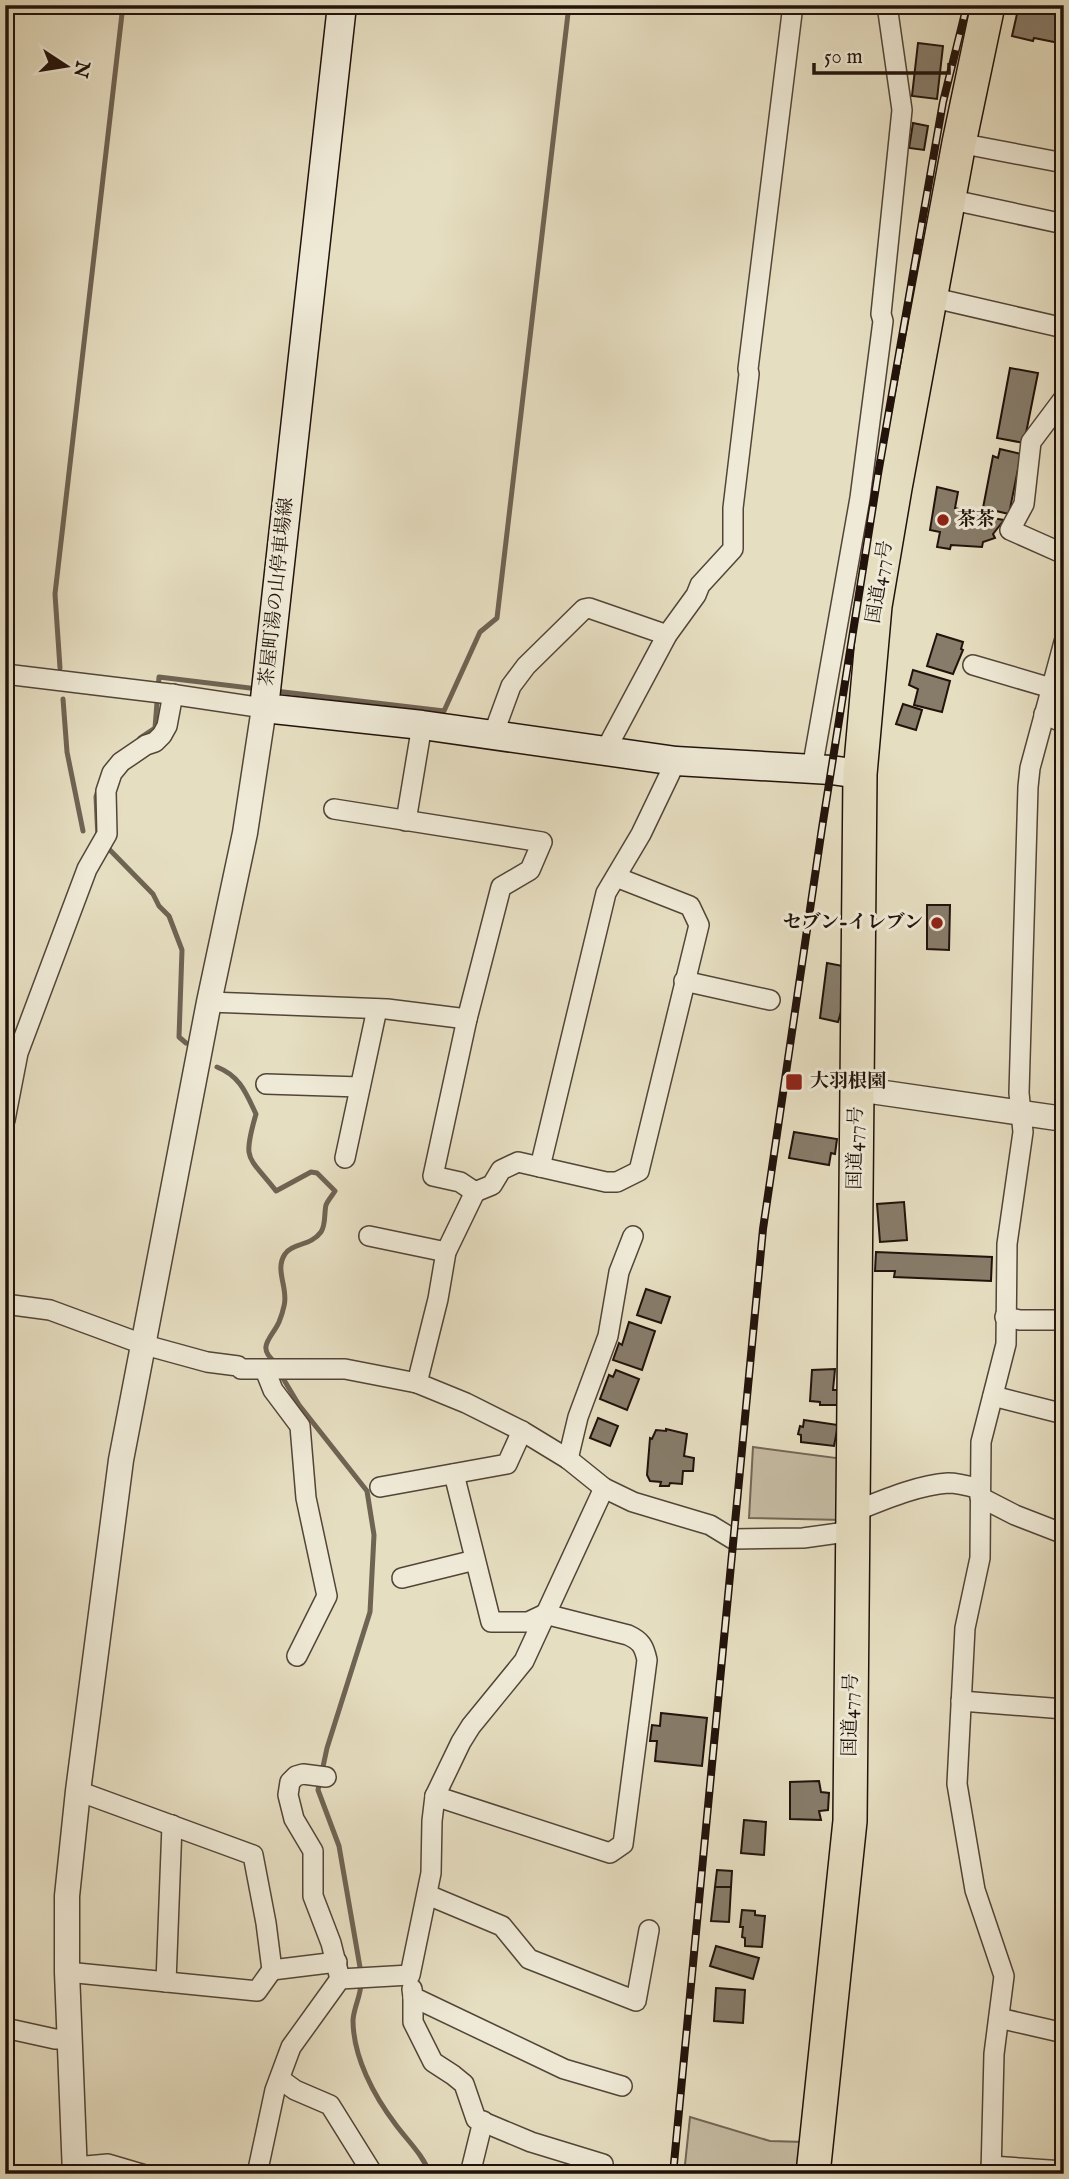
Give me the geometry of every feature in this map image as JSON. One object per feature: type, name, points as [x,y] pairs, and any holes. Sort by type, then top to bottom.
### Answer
[{"type":"highway","name":"国道477号","points":[[813,2174],[850,1821],[860,774],[875,606],[948,199],[988,5]]},
{"type":"main road","name":"茶屋町湯の山停車場線","points":[[342,5],[266,696],[422,725],[676,761],[860,774]]},
{"type":"street","points":[[605,751],[667,635],[696,595],[700,585],[733,549],[733,508],[748,369],[793,5]]},
{"type":"street","points":[[812,769],[860,498],[883,321],[881,314],[902,110],[887,5]]},
{"type":"street","points":[[959,143],[1064,163]]},
{"type":"street","points":[[948,199],[1064,224]]},
{"type":"street","points":[[930,297],[1064,328]]},
{"type":"street","points":[[1064,398],[1031,442],[1024,504],[1010,530],[1064,554]]},
{"type":"street","points":[[493,735],[512,687],[526,666],[584,609],[590,608],[667,635]]},
{"type":"street","points":[[1064,642],[1028,787],[1020,1112],[1023,1132],[1007,1244],[1006,1344],[981,1442],[980,1558],[965,1628],[958,1799],[975,1890],[1004,1976],[994,2054],[991,2170],[1064,2171]]},
{"type":"street","points":[[973,665],[1051,688]]},
{"type":"street","points":[[5,674],[172,694],[266,696],[245,833],[209,1002],[121,1460],[67,1896],[67,1972],[75,2170],[108,2164],[142,2174]]},
{"type":"street","points":[[5,1120],[18,1053],[87,870],[107,834],[106,791],[112,773],[121,762],[162,735],[167,726],[172,694]]},
{"type":"street","points":[[1044,714],[1064,723]]},
{"type":"street","points":[[406,821],[422,725]]},
{"type":"street","points":[[540,1167],[606,893],[641,834],[676,761]]},
{"type":"street","points":[[334,809],[542,842],[530,870],[501,887],[467,1019],[433,1176],[460,1182],[475,1192]]},
{"type":"street","points":[[417,1383],[438,1298],[446,1252],[475,1192],[492,1185],[500,1170],[518,1162],[606,1182],[617,1182],[639,1171],[699,925],[690,906],[616,877]]},
{"type":"street","points":[[684,981],[770,1000]]},
{"type":"street","points":[[209,1002],[377,1009],[467,1019]]},
{"type":"street","points":[[345,1158],[377,1009]]},
{"type":"street","points":[[266,1084],[360,1087]]},
{"type":"street","points":[[857,1089],[1064,1119]]},
{"type":"street","points":[[369,1236],[446,1252]]},
{"type":"street","points":[[568,1459],[578,1417],[608,1336],[619,1272],[633,1236]]},
{"type":"street","points":[[5,1304],[50,1310],[145,1345],[206,1362],[238,1366],[241,1369],[345,1369],[417,1383],[466,1403],[522,1431],[568,1459],[604,1488],[633,1502],[710,1525],[733,1539],[803,1538],[853,1522],[900,1494],[946,1483],[961,1484],[1015,1515],[1064,1534]]},
{"type":"street","points":[[1005,1317],[1020,1320],[1064,1320]]},
{"type":"street","points":[[268,1370],[273,1390],[300,1426],[306,1498],[327,1596],[297,1656]]},
{"type":"street","points":[[993,1396],[1064,1414]]},
{"type":"street","points":[[380,1487],[507,1464],[522,1431]]},
{"type":"street","points":[[435,1796],[610,1853],[623,1844],[646,1682],[647,1660],[644,1646],[638,1639],[628,1635],[545,1614],[528,1622],[491,1622],[454,1474]]},
{"type":"street","points":[[603,2164],[531,2143],[476,2119],[464,2084],[433,2062],[413,2022],[410,1975],[428,1895],[435,1796],[471,1726],[524,1661],[604,1488]]},
{"type":"street","points":[[402,1578],[475,1560]]},
{"type":"street","points":[[961,1701],[1064,1709]]},
{"type":"street","points":[[318,1776],[296,1776],[290,1782],[288,1794],[294,1819],[313,1851],[313,1896],[342,1974]]},
{"type":"street","points":[[67,1972],[257,1991],[272,1970],[253,1854],[78,1791]]},
{"type":"street","points":[[166,1982],[172,1825]]},
{"type":"street","points":[[428,1895],[502,1926],[529,1959],[636,2001],[649,1930]]},
{"type":"street","points":[[272,1970],[373,1978],[410,1975]]},
{"type":"street","points":[[256,2173],[275,2090],[291,2047],[342,1974]]},
{"type":"street","points":[[413,1997],[564,2069],[622,2086]]},
{"type":"street","points":[[999,2018],[1064,2033]]},
{"type":"street","points":[[5,2028],[55,2039],[71,2039]]},
{"type":"street","points":[[280,2080],[295,2091],[330,2105],[373,2174]]},
{"type":"street","points":[[470,2174],[483,2121]]},
{"type":"shaded area","points":[[753,1447],[844,1459],[843,1520],[749,1518]]},
{"type":"shaded area","points":[[690,2117],[770,2141],[804,2142],[799,2174],[684,2174]]},
{"type":"building","points":[[1019,5],[1064,5],[1064,44],[1012,36]]},
{"type":"building","points":[[918,43],[943,46],[937,99],[912,96]]},
{"type":"building","points":[[913,123],[928,126],[924,150],[909,148]]},
{"type":"building","points":[[1010,368],[1038,373],[1024,443],[997,438]]},
{"type":"building","points":[[1000,449],[1021,454],[1009,514],[983,508],[993,456],[998,458]]},
{"type":"building","points":[[937,487],[958,492],[955,508],[962,510],[961,513],[1004,520],[993,534],[995,538],[983,542],[982,547],[937,547],[940,532],[930,530]]},
{"type":"building","points":[[937,634],[963,642],[963,650],[953,674],[927,666]]},
{"type":"building","points":[[913,670],[950,681],[942,712],[914,705],[918,689],[909,685]]},
{"type":"building","points":[[903,704],[922,710],[916,730],[896,724]]},
{"type":"building","points":[[927,905],[950,905],[949,950],[927,949]]},
{"type":"building","points":[[827,963],[843,966],[845,998],[838,1022],[820,1018]]},
{"type":"building","points":[[794,1132],[837,1139],[835,1154],[831,1153],[829,1165],[789,1158]]},
{"type":"building","points":[[904,1202],[907,1240],[880,1242],[877,1204]]},
{"type":"building","points":[[876,1252],[992,1257],[991,1281],[894,1277],[895,1271],[875,1271]]},
{"type":"building","points":[[646,1289],[670,1297],[661,1323],[637,1315]]},
{"type":"building","points":[[629,1322],[655,1331],[642,1370],[613,1360],[619,1343],[622,1345]]},
{"type":"building","points":[[835,1369],[833,1390],[838,1390],[838,1405],[820,1405],[820,1402],[810,1401],[812,1370]]},
{"type":"building","points":[[616,1370],[639,1379],[627,1410],[600,1399],[609,1375],[613,1377]]},
{"type":"building","points":[[598,1418],[618,1426],[610,1446],[590,1438]]},
{"type":"building","points":[[804,1420],[838,1425],[834,1446],[801,1442],[801,1435],[798,1434]]},
{"type":"building","points":[[666,1429],[687,1434],[684,1456],[694,1458],[693,1471],[683,1471],[682,1484],[660,1486],[661,1482],[650,1481],[647,1475],[650,1438],[652,1439],[656,1430]]},
{"type":"building","points":[[661,1713],[707,1718],[702,1766],[655,1761],[657,1741],[650,1741],[652,1725],[660,1726]]},
{"type":"building","points":[[819,1781],[821,1792],[829,1793],[828,1810],[819,1811],[821,1820],[790,1819],[790,1782]]},
{"type":"building","points":[[744,1820],[766,1822],[764,1855],[741,1853]]},
{"type":"building","points":[[717,1870],[732,1871],[731,1887],[715,1887]]},
{"type":"building","points":[[715,1887],[731,1887],[729,1922],[711,1921]]},
{"type":"building","points":[[742,1910],[755,1911],[755,1915],[765,1916],[762,1947],[745,1946],[743,1927],[740,1927]]},
{"type":"building","points":[[716,1946],[759,1958],[753,1979],[710,1966]]},
{"type":"building","points":[[716,1988],[745,1990],[743,2023],[714,2021]]},
{"type":"waterway","points":[[60,668],[55,594],[123,5]]},
{"type":"waterway","points":[[275,691],[444,711],[480,632],[497,618],[569,5]]},
{"type":"waterway","points":[[140,738],[155,728],[159,677],[258,689]]},
{"type":"waterway","points":[[63,699],[67,752],[83,831]]},
{"type":"waterway","points":[[98,790],[98,839]]},
{"type":"waterway","points":[[105,845],[153,894],[159,906],[169,916],[182,950],[179,1037],[186,1043]]},
{"type":"waterway","points":[[217,1067],[237,1080],[256,1114],[249,1141],[250,1157],[276,1191],[311,1172],[317,1173],[335,1191],[326,1205],[321,1232],[312,1240],[288,1250],[282,1260],[284,1306],[266,1347],[276,1363]]},
{"type":"waterway","points":[[281,1375],[299,1405],[367,1491],[374,1535],[370,1612],[327,1748],[318,1790],[339,1846],[361,1973]]},
{"type":"waterway","points":[[361,1983],[353,2020],[361,2062],[380,2102],[419,2154],[430,2174]]},
{"type":"railway","points":[[673,2174],[763,1229],[878,474],[943,102],[967,5]]},
{"type":"place","name":"茶茶","points":[[943,520]]},
{"type":"place","name":"セブン-イレブン","points":[[937,923]]},
{"type":"place","name":"大羽根園","points":[[794,1082]]}]
